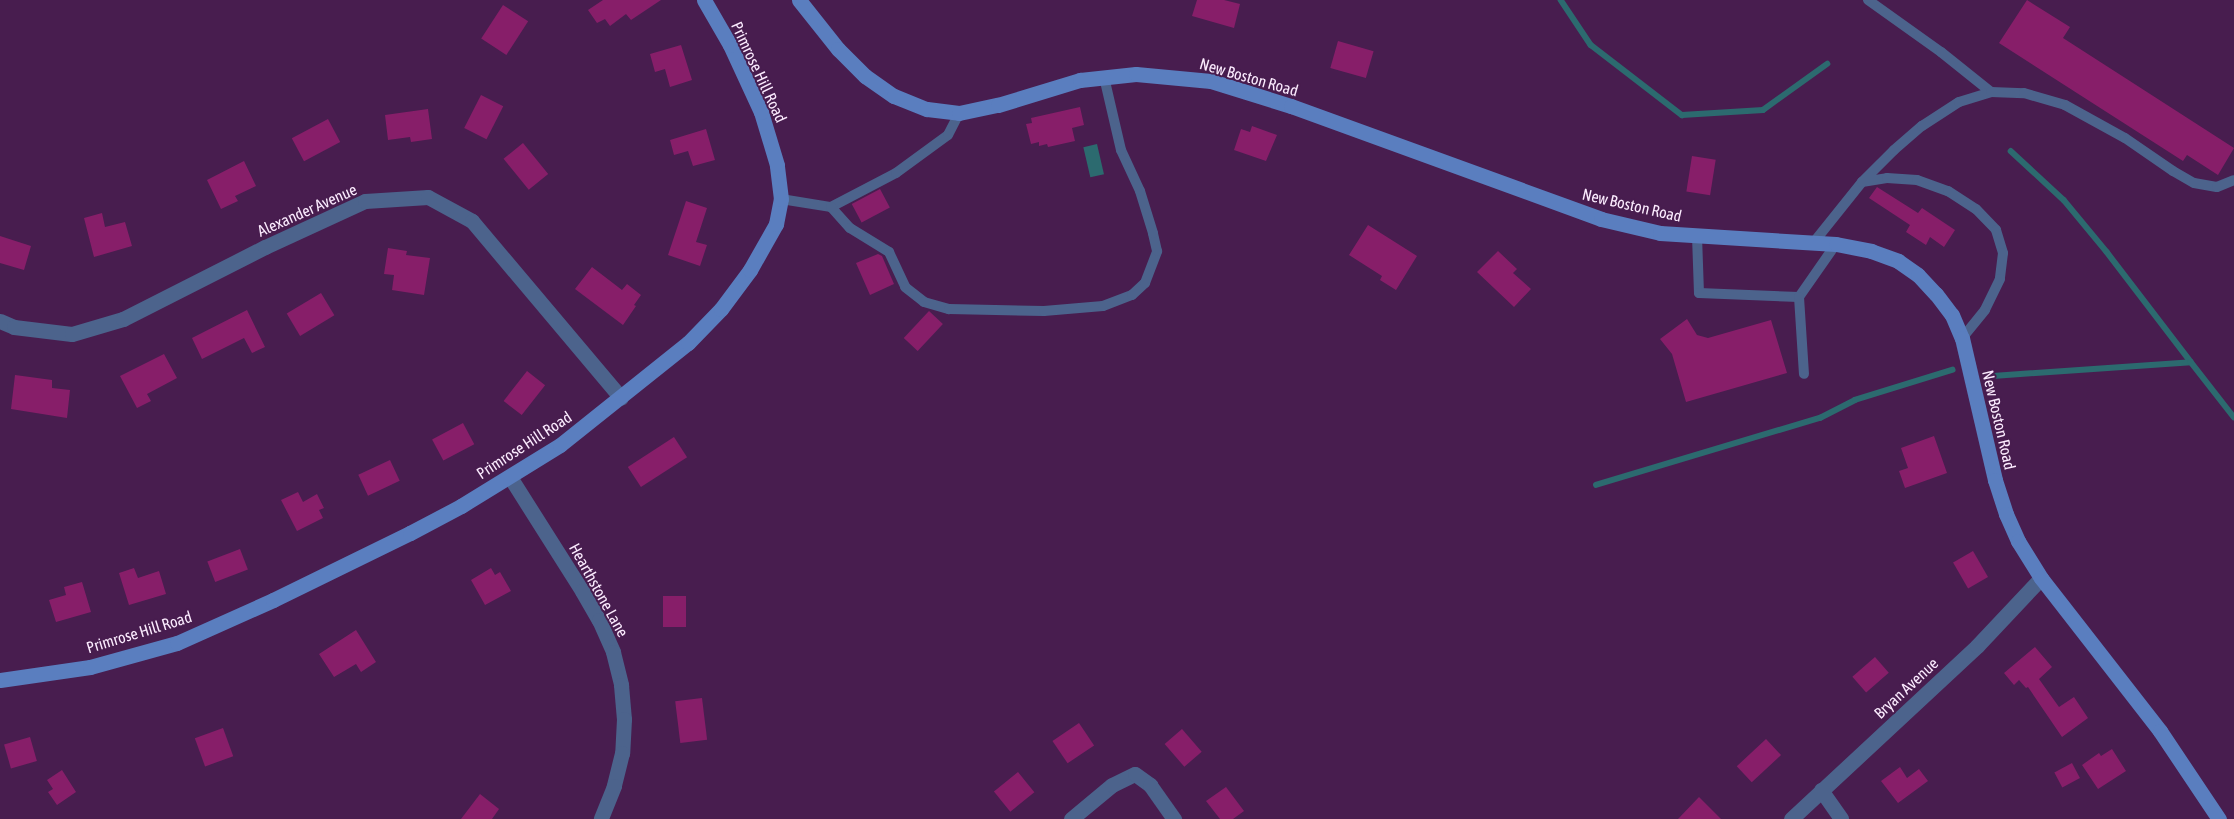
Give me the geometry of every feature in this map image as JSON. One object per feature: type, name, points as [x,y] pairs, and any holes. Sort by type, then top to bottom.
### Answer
[{"type":"street","name":"Primrose Hill Road","points":[[0,680],[90,667],[177,643],[273,600],[410,533],[510,477],[560,445],[688,343],[721,310],[766,245],[776,224],[781,199],[778,164],[761,112],[730,45],[704,0]]},
{"type":"street","name":"New Boston Road","points":[[799,0],[838,49],[865,76],[902,99],[927,109],[959,113],[998,105],[1080,80],[1104,77],[1136,74],[1211,81],[1291,106],[1601,219],[1660,233],[1836,244],[1880,254],[1898,261],[1918,274],[1952,315],[1962,338],[1995,480],[2006,514],[2018,541],[2040,578],[2160,731],[2219,819]]},
{"type":"street","name":"Alexander Avenue","points":[[0,321],[14,327],[72,334],[123,319],[265,247],[365,201],[428,197],[472,221],[621,398]]},
{"type":"street","name":"Hearthstone Lane","points":[[510,477],[582,591],[599,620],[613,652],[621,685],[624,719],[623,736],[614,786],[601,819]]},
{"type":"street","name":"Bryan Avenue","points":[[1791,819],[1976,646],[2040,578]]},
{"type":"street","points":[[1071,819],[1112,784],[1135,774],[1150,785],[1174,819]]},
{"type":"street","points":[[1821,790],[1841,819]]},
{"type":"lane","points":[[1868,0],[1941,52],[1991,92]]},
{"type":"lane","points":[[831,207],[850,228],[889,252],[905,288],[924,302],[949,309],[1044,311],[1103,306],[1132,295],[1145,283],[1157,251],[1140,191],[1121,150],[1111,116],[1104,77]]},
{"type":"lane","points":[[1814,242],[1862,182],[1894,150],[1922,126],[1959,102],[1991,92],[2024,93],[2065,105],[2125,138],[2194,183],[2217,187],[2234,180]]},
{"type":"lane","points":[[781,199],[831,207],[896,173],[948,135],[959,113]]},
{"type":"lane","points":[[1862,182],[1887,178],[1917,180],[1948,191],[1976,209],[1996,230],[2003,253],[2000,279],[1985,310],[1962,338]]},
{"type":"lane","points":[[1697,236],[1699,293],[1799,297]]},
{"type":"lane","points":[[1804,374],[1799,297],[1836,244]]},
{"type":"shaded area","points":[[1097,144],[1104,174],[1090,177],[1083,147]]},
{"type":"building","points":[[603,0],[661,0],[631,20],[626,14],[610,26],[605,19],[597,23],[588,10]]},
{"type":"building","points":[[1197,0],[1224,0],[1240,4],[1234,28],[1192,16]]},
{"type":"building","points":[[2027,0],[2070,27],[2063,38],[2234,148],[2218,175],[2187,155],[2183,161],[1999,43]]},
{"type":"building","points":[[503,5],[528,21],[506,55],[481,39]]},
{"type":"building","points":[[1338,41],[1374,51],[1366,78],[1330,68]]},
{"type":"building","points":[[681,45],[692,80],[670,87],[665,69],[655,72],[650,54]]},
{"type":"building","points":[[481,95],[503,106],[486,139],[464,128]]},
{"type":"building","points":[[1080,107],[1084,125],[1072,128],[1075,141],[1048,147],[1047,144],[1039,146],[1039,142],[1031,144],[1026,124],[1032,123],[1031,118]]},
{"type":"building","points":[[428,109],[432,139],[411,142],[410,137],[388,140],[385,115]]},
{"type":"building","points":[[328,119],[340,142],[304,161],[292,138]]},
{"type":"building","points":[[1252,126],[1277,135],[1266,161],[1234,150],[1241,129],[1250,132]]},
{"type":"building","points":[[706,129],[715,160],[693,166],[688,151],[674,155],[670,140]]},
{"type":"building","points":[[523,143],[548,174],[529,190],[504,159]]},
{"type":"building","points":[[1692,156],[1716,160],[1710,195],[1686,192]]},
{"type":"building","points":[[244,161],[256,186],[235,196],[238,201],[221,209],[207,180]]},
{"type":"building","points":[[1877,187],[1918,213],[1922,208],[1955,230],[1944,247],[1930,237],[1926,245],[1906,232],[1910,225],[1869,198]]},
{"type":"building","points":[[880,189],[890,208],[862,223],[852,204]]},
{"type":"building","points":[[686,201],[707,208],[696,242],[707,245],[700,266],[668,255]]},
{"type":"building","points":[[102,213],[105,227],[125,222],[132,246],[94,257],[84,218]]},
{"type":"building","points":[[1368,225],[1417,256],[1396,290],[1380,280],[1382,276],[1349,255]]},
{"type":"building","points":[[0,236],[31,246],[24,270],[0,263]]},
{"type":"building","points":[[388,248],[407,251],[406,255],[430,258],[424,295],[392,290],[394,275],[384,274]]},
{"type":"building","points":[[1498,251],[1517,269],[1513,273],[1531,289],[1514,307],[1477,272]]},
{"type":"building","points":[[878,254],[882,256],[894,284],[870,295],[856,263]]},
{"type":"building","points":[[592,267],[622,290],[627,284],[641,295],[623,325],[575,289]]},
{"type":"building","points":[[321,293],[334,315],[300,336],[287,314]]},
{"type":"building","points":[[247,310],[265,347],[252,353],[244,338],[202,359],[192,338]]},
{"type":"building","points":[[929,311],[943,324],[918,351],[904,338]]},
{"type":"building","points":[[1687,319],[1697,335],[1708,338],[1771,320],[1787,373],[1686,402],[1672,354],[1660,339]]},
{"type":"building","points":[[164,354],[177,378],[147,394],[151,401],[137,408],[120,376]]},
{"type":"building","points":[[527,371],[545,385],[522,415],[504,401]]},
{"type":"building","points":[[15,375],[52,380],[52,388],[70,390],[67,418],[11,409]]},
{"type":"building","points":[[463,423],[474,444],[443,461],[432,439]]},
{"type":"building","points":[[1934,436],[1947,473],[1905,488],[1899,471],[1908,468],[1901,448]]},
{"type":"building","points":[[674,437],[687,457],[641,487],[628,467]]},
{"type":"building","points":[[390,460],[400,481],[368,496],[358,475]]},
{"type":"building","points":[[298,492],[303,502],[317,494],[324,508],[319,510],[323,518],[297,531],[281,500]]},
{"type":"building","points":[[240,549],[248,570],[215,582],[207,562]]},
{"type":"building","points":[[1973,551],[1988,577],[1968,588],[1953,562]]},
{"type":"building","points":[[134,568],[138,578],[159,571],[166,594],[129,605],[119,573]]},
{"type":"building","points":[[491,568],[495,575],[500,572],[511,591],[485,605],[471,580]]},
{"type":"building","points":[[82,582],[91,612],[56,622],[49,600],[66,595],[64,587]]},
{"type":"building","points":[[663,596],[686,596],[686,627],[663,627]]},
{"type":"building","points":[[356,630],[376,662],[361,672],[356,664],[334,677],[319,654]]},
{"type":"building","points":[[2035,647],[2052,667],[2039,679],[2059,707],[2074,697],[2088,718],[2062,737],[2028,687],[2026,688],[2019,680],[2014,685],[2004,673]]},
{"type":"building","points":[[1875,657],[1889,673],[1866,693],[1852,677]]},
{"type":"building","points":[[702,698],[707,740],[680,743],[675,701]]},
{"type":"building","points":[[1079,723],[1094,745],[1068,763],[1052,741]]},
{"type":"building","points":[[223,728],[233,756],[205,766],[195,738]]},
{"type":"building","points":[[1182,729],[1202,752],[1184,767],[1165,744]]},
{"type":"building","points":[[30,737],[37,761],[11,768],[4,744]]},
{"type":"building","points":[[1766,739],[1781,755],[1752,782],[1737,766]]},
{"type":"building","points":[[2112,749],[2126,771],[2098,789],[2082,765],[2099,753],[2101,756]]},
{"type":"building","points":[[2072,763],[2080,778],[2062,787],[2054,772]]},
{"type":"building","points":[[1900,767],[1907,778],[1919,769],[1928,781],[1898,803],[1881,781]]},
{"type":"building","points":[[62,770],[76,792],[57,805],[48,792],[53,789],[47,780]]},
{"type":"building","points":[[1018,772],[1034,792],[1010,812],[994,792]]},
{"type":"building","points":[[1226,787],[1244,811],[1233,819],[1220,819],[1206,801]]},
{"type":"building","points":[[480,794],[499,809],[492,819],[461,819]]},
{"type":"building","points":[[1699,797],[1721,819],[1678,819]]},
{"type":"waterway","points":[[1561,0],[1591,45],[1682,115],[1763,110],[1827,64]]},
{"type":"waterway","points":[[2011,151],[2064,200],[2107,252],[2191,362]]},
{"type":"waterway","points":[[1993,376],[2191,362],[2234,417]]},
{"type":"waterway","points":[[1596,485],[1820,418],[1855,400],[1952,370]]}]
